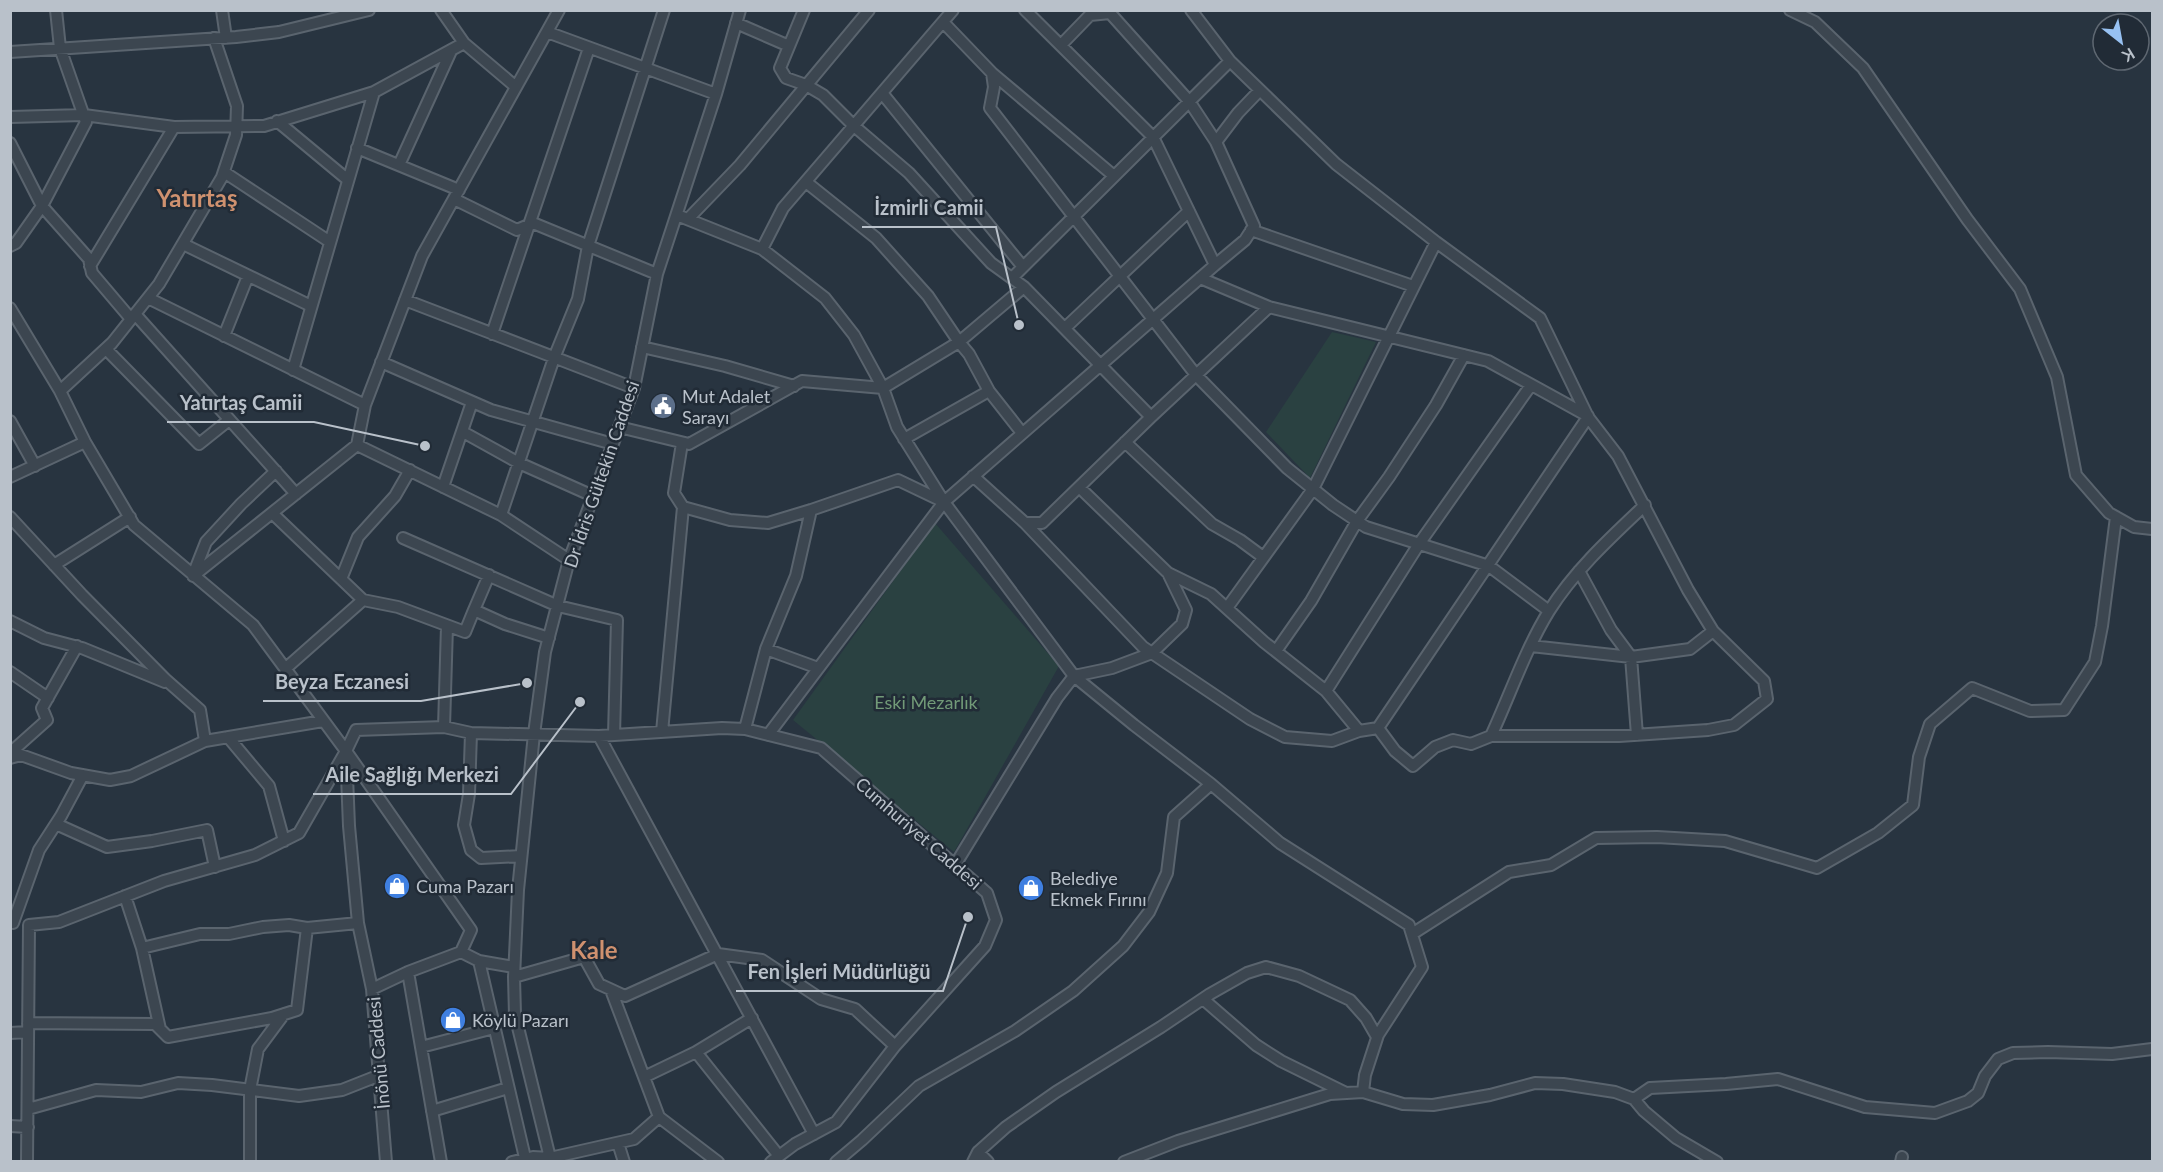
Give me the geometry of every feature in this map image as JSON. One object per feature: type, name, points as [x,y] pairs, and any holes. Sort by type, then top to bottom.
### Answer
[{"type":"street","points":[[10,246],[16,243],[42,206],[86,122],[60,48],[56,10]]},
{"type":"street","points":[[60,391],[106,349],[159,284],[224,172],[236,135],[237,106],[220,38],[222,10]]},
{"type":"street","points":[[10,52],[279,32],[369,10]]},
{"type":"street","points":[[441,10],[464,43],[516,87]]},
{"type":"street","points":[[193,576],[357,445],[365,405],[422,256],[559,10]]},
{"type":"street","points":[[501,515],[554,357],[578,299],[588,246],[664,10]]},
{"type":"street","name":"Dr İdris Gültekin Caddesi","points":[[550,1160],[515,1015],[514,972],[521,856],[534,734],[549,638],[569,560],[634,388],[657,274],[682,217],[740,10]]},
{"type":"street","points":[[804,10],[780,68],[786,78],[806,85],[823,95],[854,126],[909,173],[992,263],[1024,287],[1151,417]]},
{"type":"street","points":[[869,10],[740,165],[682,217],[762,249],[825,298],[854,335],[883,388],[897,427],[944,502],[1074,676],[1211,784],[1280,843],[1409,925],[1422,967],[1377,1037],[1365,1075],[1363,1092]]},
{"type":"street","points":[[762,249],[783,208],[953,10]]},
{"type":"street","points":[[1025,10],[1153,137],[1215,265]]},
{"type":"street","points":[[1191,10],[1230,60],[1336,164],[1436,242],[1540,318],[1588,417],[1618,456],[1688,590],[1713,632],[1764,681],[1767,699],[1734,725],[1708,730],[1637,735],[1491,736],[1471,744],[1453,740],[1435,747],[1413,766],[1395,751],[1378,728]]},
{"type":"street","points":[[1790,10],[1815,21],[1863,68],[1967,219],[2020,289],[2057,377],[2076,475],[2109,513],[2134,527],[2152,529]]},
{"type":"street","points":[[83,775],[39,850],[12,923],[29,925],[59,922],[164,881],[255,855],[299,833],[356,730],[444,727],[471,732],[599,736],[722,728],[745,729],[768,735],[944,502],[1245,240],[1254,226],[1216,142],[1189,101],[1110,13],[1090,15],[1061,45]]},
{"type":"street","points":[[943,22],[992,74],[1114,176]]},
{"type":"street","points":[[736,23],[789,46]]},
{"type":"street","points":[[547,32],[716,94]]},
{"type":"street","points":[[10,117],[84,115],[174,127],[264,126],[374,92],[464,43]]},
{"type":"street","points":[[492,333],[589,48]]},
{"type":"street","points":[[399,165],[451,50]]},
{"type":"street","points":[[1012,278],[1230,60]]},
{"type":"street","points":[[992,74],[994,87],[990,108],[1196,375],[1287,468],[1366,527],[1489,566],[1549,611]]},
{"type":"street","points":[[1216,142],[1238,113],[1260,90]]},
{"type":"street","points":[[293,370],[374,92]]},
{"type":"street","points":[[882,93],[1023,267]]},
{"type":"street","points":[[278,122],[348,180]]},
{"type":"street","points":[[90,266],[174,127]]},
{"type":"street","points":[[10,143],[42,206],[89,259],[92,273],[296,494]]},
{"type":"street","points":[[357,148],[399,165],[456,194],[517,230],[532,223],[657,274]]},
{"type":"street","points":[[224,172],[330,242]]},
{"type":"street","points":[[806,182],[876,238],[928,296],[969,354],[989,391],[1022,433]]},
{"type":"street","points":[[1065,328],[1189,211]]},
{"type":"street","points":[[1251,230],[1413,286]]},
{"type":"street","points":[[1227,608],[1313,489],[1436,242]]},
{"type":"street","points":[[183,244],[311,306]]},
{"type":"street","points":[[224,336],[248,276]]},
{"type":"street","points":[[1200,278],[1269,307],[1488,361],[1588,417]]},
{"type":"street","points":[[619,427],[689,444],[802,381],[883,388],[959,342],[1024,287]]},
{"type":"street","points":[[148,298],[365,405]]},
{"type":"street","points":[[405,300],[634,388]]},
{"type":"street","points":[[1025,523],[1042,523],[1269,307]]},
{"type":"street","points":[[10,308],[60,391],[85,442],[134,525],[253,625],[346,751],[471,930],[461,952],[479,961],[514,972],[584,957],[599,984],[625,996],[718,954],[762,960],[822,999],[855,1009],[895,1046]]},
{"type":"street","points":[[642,347],[725,366],[794,386]]},
{"type":"street","points":[[106,349],[199,444],[230,420]]},
{"type":"street","points":[[1276,651],[1311,601],[1357,521],[1436,405],[1464,355]]},
{"type":"street","points":[[381,362],[490,410],[613,444]]},
{"type":"street","points":[[1326,691],[1419,544],[1531,385]]},
{"type":"street","points":[[904,439],[989,391]]},
{"type":"street","points":[[443,487],[472,402]]},
{"type":"street","points":[[972,476],[1025,523],[1143,647],[1250,718],[1285,737],[1332,741],[1359,731],[1378,728],[1588,417]]},
{"type":"street","points":[[10,422],[35,466]]},
{"type":"street","points":[[463,432],[519,463],[593,496]]},
{"type":"street","points":[[10,477],[85,442]]},
{"type":"street","points":[[662,732],[683,507],[674,493],[682,442]]},
{"type":"street","points":[[1125,442],[1212,524],[1263,557]]},
{"type":"street","points":[[357,445],[501,515],[569,560]]},
{"type":"street","points":[[341,579],[358,537],[394,496],[410,470]]},
{"type":"street","points":[[193,576],[206,542],[240,504],[276,471]]},
{"type":"street","points":[[683,507],[730,519],[768,523],[898,480],[944,502]]},
{"type":"street","points":[[1079,487],[1168,573],[1211,594],[1326,691],[1359,731]]},
{"type":"street","points":[[1491,736],[1549,611],[1585,562],[1645,505]]},
{"type":"street","points":[[745,729],[765,649],[796,576],[811,510]]},
{"type":"street","points":[[272,513],[363,600],[398,607],[465,632],[489,575]]},
{"type":"street","points":[[10,517],[171,685],[200,710],[205,741]]},
{"type":"street","points":[[54,565],[130,517]]},
{"type":"street","points":[[1412,933],[1509,872],[1551,865],[1596,838],[1657,837],[1725,841],[1817,868],[1878,833],[1913,805],[1919,757],[1930,724],[1972,688],[2030,711],[2064,710],[2095,662],[2116,517]]},
{"type":"street","points":[[403,538],[558,606],[618,620],[614,735]]},
{"type":"street","points":[[1579,571],[1611,630],[1632,657],[1637,735]]},
{"type":"street","points":[[955,865],[1057,698],[1074,676],[1112,668],[1152,653],[1182,624],[1186,610],[1168,573]]},
{"type":"street","points":[[285,669],[363,600]]},
{"type":"street","points":[[474,610],[505,624],[549,638]]},
{"type":"street","points":[[10,621],[44,638],[77,646],[171,685]]},
{"type":"street","points":[[444,727],[447,626]]},
{"type":"street","points":[[1531,646],[1632,657],[1690,649],[1713,632]]},
{"type":"street","points":[[10,753],[47,720],[42,708],[77,646]]},
{"type":"street","points":[[765,649],[818,668]]},
{"type":"street","points":[[10,672],[48,698]]},
{"type":"street","points":[[10,758],[21,755],[83,775],[110,780],[131,776],[205,741],[323,721]]},
{"type":"street","points":[[471,732],[469,794],[464,825],[471,850],[480,858],[521,856]]},
{"type":"street","name":"Cumhuriyet Caddesi","points":[[768,735],[821,748],[987,893],[996,920],[985,946],[895,1046],[836,1122],[795,1144],[775,1159]]},
{"type":"street","points":[[599,736],[814,1134]]},
{"type":"street","points":[[228,737],[269,786],[284,841]]},
{"type":"street","points":[[346,751],[349,826],[358,923],[372,989]]},
{"type":"street","points":[[836,1161],[862,1140],[919,1086],[1015,1031],[1073,991],[1123,946],[1149,912],[1167,873],[1174,817],[1211,784]]},
{"type":"street","points":[[56,824],[107,847],[207,830],[215,867]]},
{"type":"street","points":[[125,896],[142,948],[160,1029]]},
{"type":"street","points":[[142,948],[200,934],[229,934],[263,927],[289,925],[307,928],[358,923]]},
{"type":"street","points":[[27,1161],[29,925]]},
{"type":"street","points":[[10,1033],[28,1027],[155,1024],[168,1037],[297,1010],[307,928]]},
{"type":"street","name":"İnönü Caddesi","points":[[386,1161],[372,989],[408,972],[461,952]]},
{"type":"street","points":[[479,961],[525,1160]]},
{"type":"street","points":[[988,1161],[976,1157],[1006,1127],[1247,973],[1266,967],[1299,976],[1350,1000],[1366,1018],[1377,1037]]},
{"type":"street","points":[[408,972],[441,1161]]},
{"type":"street","points":[[611,990],[659,1117],[718,1161]]},
{"type":"street","points":[[1203,999],[1256,1045],[1281,1061],[1347,1093]]},
{"type":"street","points":[[250,1161],[250,1090],[258,1049],[284,1014]]},
{"type":"street","points":[[644,1077],[696,1052],[752,1018]]},
{"type":"street","points":[[421,1047],[494,1028]]},
{"type":"street","points":[[1634,1099],[1650,1088],[1726,1084],[1778,1078],[1865,1107],[1935,1113],[1968,1101],[1978,1093],[1985,1076],[1998,1059],[2013,1053],[2112,1054],[2152,1049]]},
{"type":"street","points":[[696,1052],[775,1159]]},
{"type":"street","points":[[28,1109],[96,1090],[141,1092],[178,1083],[298,1096],[342,1090],[380,1075]]},
{"type":"street","points":[[1125,1161],[1330,1094],[1363,1092],[1403,1104],[1433,1106],[1535,1083],[1563,1084],[1615,1092],[1634,1099],[1644,1111],[1676,1138],[1717,1161]]},
{"type":"street","points":[[432,1111],[508,1088]]},
{"type":"street","points":[[512,1161],[533,1157],[550,1160],[634,1140],[659,1117]]},
{"type":"street","points":[[10,1126],[28,1127]]},
{"type":"street","points":[[618,1143],[624,1161]]},
{"type":"green space","points":[[1332,332],[1376,342],[1310,478],[1266,432]]},
{"type":"green space","name":"Eski Mezarlık","points":[[935,523],[1059,666],[954,852],[793,720]]},
{"type":"place","name":"İzmirli Camii","points":[[1019,325]]},
{"type":"place","name":"Mut Adalet Sarayı","points":[[663,406]]},
{"type":"place","name":"Yatırtaş Camii","points":[[425,446]]},
{"type":"place","name":"Beyza Eczanesi","points":[[527,683]]},
{"type":"place","name":"Aile Sağlığı Merkezi","points":[[580,702]]},
{"type":"place","name":"Cuma Pazarı","points":[[397,886]]},
{"type":"place","name":"Belediye Ekmek Fırını","points":[[1031,888]]},
{"type":"place","name":"Fen İşleri Müdürlüğü","points":[[968,917]]},
{"type":"place","name":"Köylü Pazarı","points":[[453,1020]]},
{"type":"district","name":"Yatırtaş","points":[[197,197]]},
{"type":"district","name":"Kale","points":[[594,949]]}]
